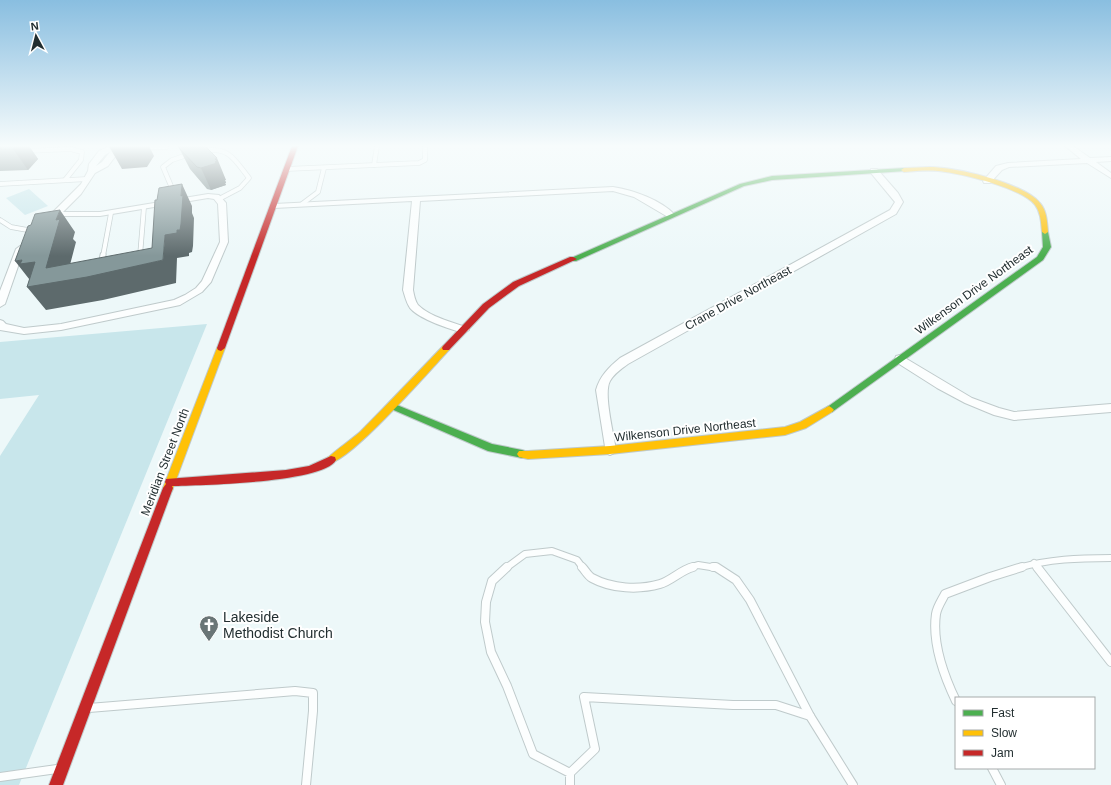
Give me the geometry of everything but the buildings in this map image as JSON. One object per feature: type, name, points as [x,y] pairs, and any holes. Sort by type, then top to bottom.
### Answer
[{"type":"street","points":[[0,304],[1,294],[24,241],[33,231],[72,199],[84,183]]},
{"type":"street","name":"Meridian Street North","points":[[56,785],[282,183]]},
{"type":"street","name":"Wilkenson Drive Northeast","points":[[170,482],[274,476],[301,472],[323,465],[343,452],[364,434],[486,306],[516,284],[671,215],[750,183]]},
{"type":"street","name":"Crane Drive Northeast","points":[[610,450],[601,390],[603,381],[610,372],[624,361],[893,212],[899,202],[896,195],[885,183]]},
{"type":"street","name":"Wilkenson Drive Northeast","points":[[392,406],[491,448],[528,455],[610,450],[765,434],[785,431],[797,427],[819,417],[1040,258],[1045,252],[1047,247],[1043,215],[1041,208],[1036,201],[1022,192],[992,183]]},
{"type":"street","points":[[274,206],[613,189],[639,195],[671,215]]},
{"type":"street","points":[[0,323],[2,327],[24,331],[61,328],[177,303],[199,290],[206,282],[224,242],[222,203],[219,199],[208,196],[111,213],[80,215],[55,214]]},
{"type":"street","points":[[416,199],[408,290],[409,296],[415,307],[437,319],[464,330]]},
{"type":"street","points":[[900,359],[961,397],[979,406],[1000,413],[1014,416],[1111,408]]},
{"type":"lane","points":[[0,184],[22,183]]},
{"type":"lane","points":[[170,202],[174,193],[171,183]]},
{"type":"lane","points":[[219,199],[240,188],[246,183]]},
{"type":"lane","points":[[302,204],[318,192],[320,183]]},
{"type":"lane","points":[[137,259],[140,256],[144,207]]},
{"type":"lane","points":[[105,267],[101,265],[111,213]]},
{"type":"lane","points":[[0,220],[4,225],[13,229],[33,231]]},
{"type":"lane","points":[[570,773],[533,754],[507,686],[491,652],[486,622],[486,602],[492,581],[509,564],[525,554],[552,551],[577,560],[591,578],[626,587],[639,588],[661,584],[685,569],[698,565],[716,567],[736,580],[750,600],[810,716],[853,785]]},
{"type":"lane","points":[[955,700],[938,650],[936,613],[945,594],[976,581],[1034,563],[1070,557],[1111,558]]},
{"type":"lane","points":[[1034,563],[1111,662]]},
{"type":"lane","points":[[85,708],[295,691],[313,693],[313,711],[306,785]]},
{"type":"lane","points":[[570,785],[570,773],[595,749],[584,697],[643,698],[733,705],[776,705],[810,716]]},
{"type":"lane","points":[[0,777],[62,768]]},
{"type":"lane","points":[[993,769],[1001,785]]},
{"type":"shaded area","points":[[29,189],[48,206],[25,215],[6,198]]},
{"type":"shaded area","points":[[207,324],[19,785],[0,785],[0,456],[39,395],[0,399],[0,342]]},
{"type":"traffic: fast","points":[[573,259],[742,185],[752,183]]},
{"type":"traffic: fast","points":[[829,410],[1040,258],[1047,247],[1045,232]]},
{"type":"traffic: fast","points":[[392,406],[491,448],[522,454]]},
{"type":"traffic: slow","points":[[996,183],[1020,192],[1030,197],[1037,203],[1043,217],[1045,232]]},
{"type":"traffic: slow","points":[[168,488],[221,348]]},
{"type":"traffic: slow","points":[[331,460],[364,434],[446,348]]},
{"type":"traffic: slow","points":[[522,454],[528,455],[610,450],[785,431],[803,425],[829,410]]},
{"type":"traffic: jam","points":[[221,348],[282,183]]},
{"type":"traffic: jam","points":[[446,348],[486,306],[516,284],[573,259]]},
{"type":"traffic: jam","points":[[170,482],[286,475],[310,470],[331,460]]},
{"type":"traffic: jam","points":[[56,785],[168,488]]},
{"type":"place","name":"Lakeside Methodist Church","points":[[209,642]]}]
